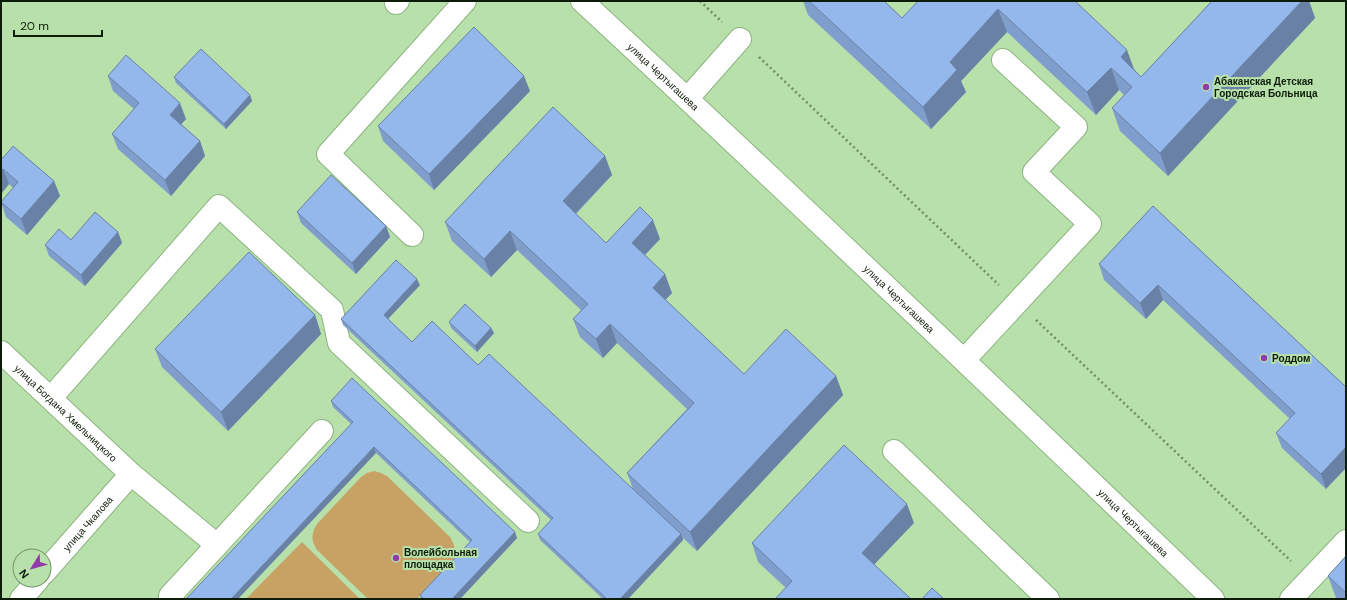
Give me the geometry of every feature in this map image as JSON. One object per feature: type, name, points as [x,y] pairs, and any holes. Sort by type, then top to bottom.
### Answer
[{"type":"street","points":[[412,235],[328,154],[465,1]]},
{"type":"street","name":"улица Чертыгашева","points":[[582,1],[688,98],[1213,599]]},
{"type":"street","points":[[688,98],[740,39]]},
{"type":"street","points":[[964,360],[1090,224],[1034,172],[1076,127],[1003,60]]},
{"type":"street","points":[[51,398],[219,206],[332,310],[339,343],[528,521]]},
{"type":"street","name":"улица Богдана Хмельницкого","points":[[1,352],[131,474],[217,545]]},
{"type":"street","points":[[170,596],[322,431]]},
{"type":"street","points":[[894,451],[1048,599]]},
{"type":"street","name":"улица Чкалова","points":[[52,564],[131,474]]},
{"type":"street","points":[[1291,599],[1346,542]]},
{"type":"street","points":[[21,599],[31,588]]},
{"type":"path","points":[[700,1],[1310,579]]},
{"type":"shaded area","points":[[374,471],[387,476],[450,537],[454,544],[455,553],[451,563],[417,599],[368,599],[317,550],[314,543],[312,537],[317,524],[361,477]]},
{"type":"shaded area","points":[[302,542],[360,599],[246,599]]},
{"type":"building","name":"Абаканская Детская Городская Больница","points":[[809,1],[884,1],[902,18],[918,1],[1075,1],[1127,50],[1121,57],[1141,77],[1212,1],[1302,1],[1160,153],[1112,108],[1132,87],[1111,68],[1087,92],[998,9],[950,62],[957,70],[923,107]]},
{"type":"building","points":[[474,27],[524,76],[429,174],[378,126]]},
{"type":"building","points":[[201,49],[250,95],[224,124],[174,77]]},
{"type":"building","points":[[126,55],[180,103],[170,115],[200,141],[165,180],[112,134],[139,103],[108,76]]},
{"type":"building","points":[[553,107],[605,156],[563,201],[606,243],[640,207],[653,220],[632,243],[665,274],[653,288],[744,374],[786,329],[836,376],[690,532],[627,473],[694,403],[610,324],[596,339],[573,319],[588,304],[510,231],[484,259],[445,222]]},
{"type":"building","points":[[13,146],[54,181],[21,219],[1,202],[18,182],[3,169],[1,172],[1,157],[3,158]]},
{"type":"building","points":[[331,175],[386,226],[352,263],[297,212]]},
{"type":"building","name":"Роддом","points":[[1153,206],[1346,387],[1346,447],[1321,474],[1276,433],[1295,413],[1158,285],[1140,303],[1099,264]]},
{"type":"building","points":[[95,212],[118,232],[81,275],[45,245],[59,229],[71,240]]},
{"type":"building","points":[[249,252],[315,315],[221,412],[155,349]]},
{"type":"building","points":[[396,260],[417,279],[384,315],[412,342],[432,321],[478,365],[489,354],[681,534],[620,599],[607,599],[538,534],[553,518],[341,319]]},
{"type":"building","points":[[465,304],[491,328],[475,346],[449,322]]},
{"type":"building","points":[[352,378],[515,532],[452,599],[424,599],[420,595],[472,540],[374,447],[231,599],[186,599],[353,422],[331,401]]},
{"type":"building","points":[[844,445],[907,504],[862,553],[911,599],[775,599],[792,581],[752,543]]},
{"type":"building","points":[[1346,556],[1346,593],[1328,576]]},
{"type":"building","points":[[932,588],[944,599],[922,599]]},
{"type":"place","name":"Абаканская Детская Городская Больница","points":[[1206,87]]},
{"type":"place","name":"Роддом","points":[[1264,358]]},
{"type":"place","name":"Волейбольная площадка","points":[[396,558]]}]
